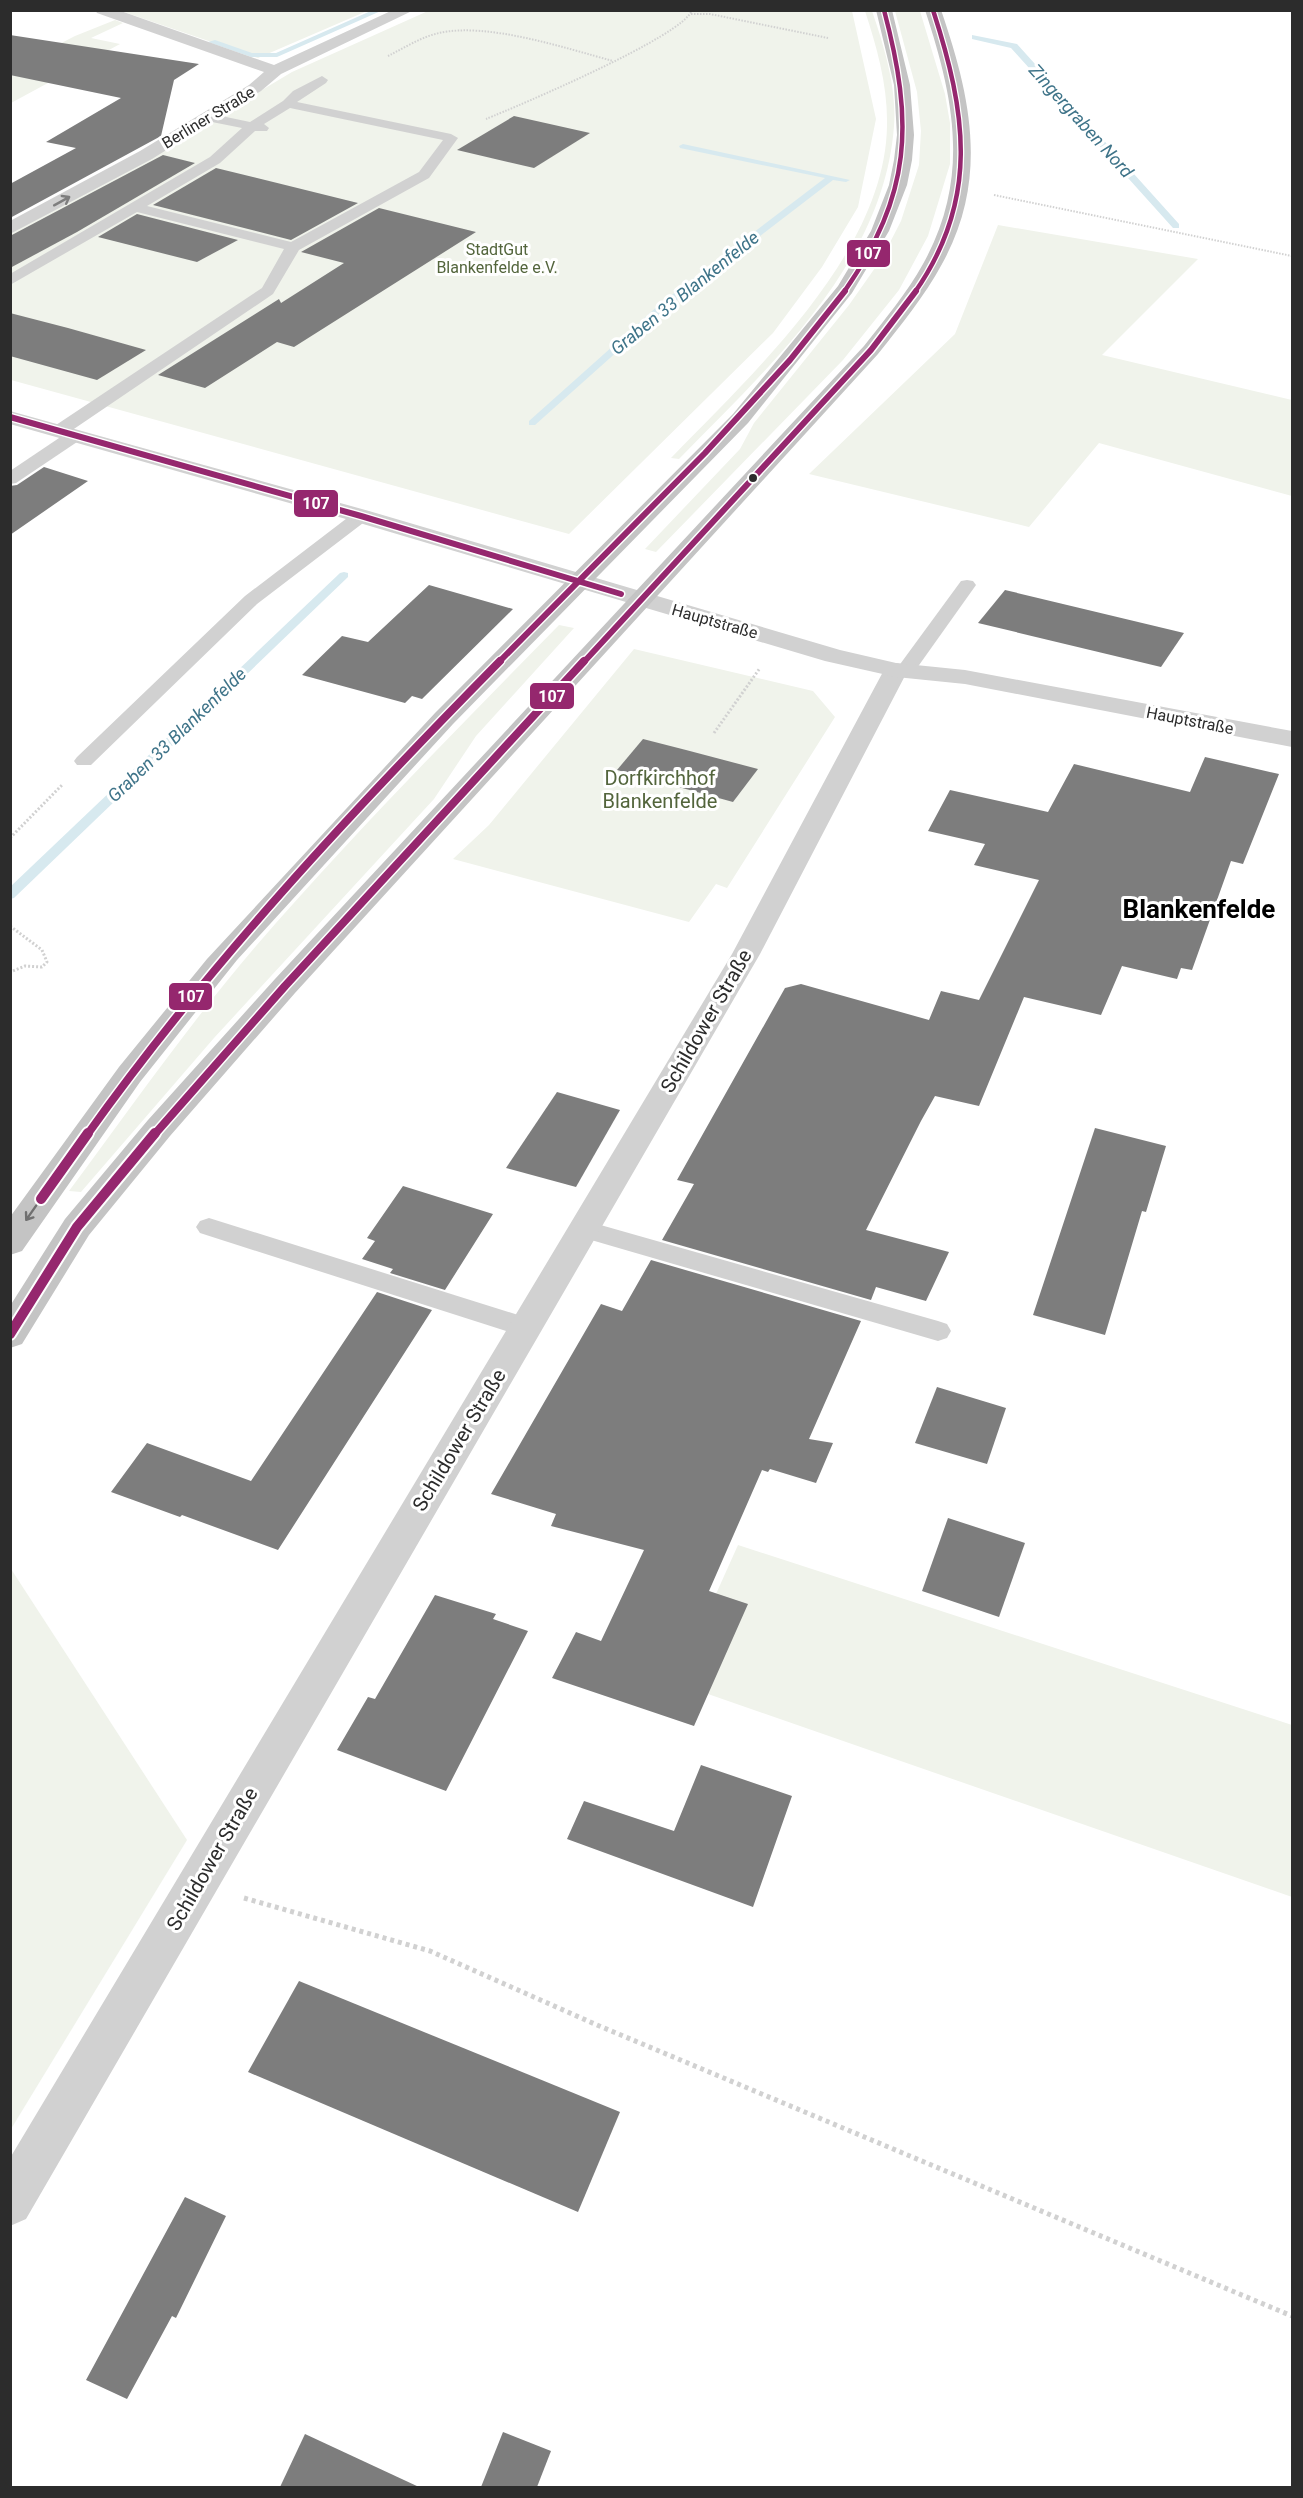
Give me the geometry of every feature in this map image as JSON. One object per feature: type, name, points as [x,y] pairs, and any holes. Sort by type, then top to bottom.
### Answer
[{"type":"main road","points":[[10,1243],[115,1094],[207,977],[370,796],[576,582],[635,527],[735,424],[807,340],[844,290],[876,238],[897,189],[904,157],[907,123],[898,57],[884,10]]},
{"type":"main road","points":[[10,1335],[77,1227],[159,1128],[285,986],[871,350],[904,308],[942,246],[960,189],[965,140],[963,119],[952,70],[933,10]]},
{"type":"street","points":[[102,10],[275,70]]},
{"type":"street","name":"Berliner Straße","points":[[10,229],[146,154],[268,80],[275,70],[407,10]]},
{"type":"street","name":"Hauptstraße","points":[[10,417],[361,516],[576,582],[834,656],[901,671],[965,677],[1293,740]]},
{"type":"street","name":"Schildower Straße","points":[[10,2203],[746,954],[901,671]]},
{"type":"lane","points":[[10,281],[215,160],[298,94],[322,80]]},
{"type":"lane","points":[[10,479],[67,434],[268,291],[293,247],[424,175],[451,138],[288,104]]},
{"type":"lane","points":[[207,117],[257,127]]},
{"type":"lane","points":[[134,207],[293,247]]},
{"type":"lane","points":[[84,761],[251,600],[361,516]]},
{"type":"lane","points":[[901,671],[967,585]]},
{"type":"lane","points":[[209,1227],[525,1327]]},
{"type":"lane","points":[[584,1228],[938,1331]]},
{"type":"path","points":[[486,119],[576,81],[670,32],[692,12],[828,38]]},
{"type":"path","points":[[322,80],[388,56],[441,33],[456,31],[535,42],[613,61]]},
{"type":"path","points":[[960,189],[1293,256]]},
{"type":"path","points":[[714,733],[754,677]]},
{"type":"path","points":[[10,838],[84,761]]},
{"type":"path","points":[[10,926],[42,950],[46,962],[42,967],[25,966],[10,972]]},
{"type":"path","points":[[197,1885],[430,1951],[608,2029],[1293,2316]]},
{"type":"green space","points":[[121,11],[367,11],[258,58]]},
{"type":"green space","name":"StadtGut Blankenfelde e.V.","points":[[428,11],[852,11],[876,119],[858,207],[822,267],[773,333],[569,534],[11,380],[10,234],[157,153],[292,72]]},
{"type":"green space","points":[[865,11],[872,11],[889,67],[894,97],[894,126],[886,176],[869,223],[845,267],[816,309],[784,349],[679,459],[671,458],[775,349],[809,308],[839,264],[864,220],[881,173],[887,126],[884,82]]},
{"type":"green space","points":[[895,11],[920,11],[945,94],[950,123],[950,164],[928,236],[899,290],[843,360],[656,552],[645,549],[740,449],[754,423],[849,305],[882,258],[901,221],[919,165],[921,131],[917,92]]},
{"type":"green space","points":[[115,20],[123,23],[91,38],[120,44],[11,103],[11,69],[75,36]]},
{"type":"green space","points":[[998,225],[1198,259],[1102,355],[1292,400],[1292,496],[1099,443],[1029,527],[809,474],[955,334]]},
{"type":"green space","points":[[559,625],[574,628],[476,736],[434,799],[214,1038],[81,1192],[69,1191],[183,1036],[256,946],[367,823]]},
{"type":"green space","name":"Dorfkirchhof Blankenfelde","points":[[634,649],[813,691],[835,717],[727,888],[716,884],[689,922],[453,859],[489,825]]},
{"type":"green space","points":[[738,1545],[1292,1725],[1292,1897],[708,1694],[716,1594]]},
{"type":"green space","points":[[11,1569],[187,1840],[10,2129]]},
{"type":"building","points":[[10,35],[199,64],[174,80],[161,136],[10,218],[10,184],[76,148],[46,142],[121,98],[10,75]]},
{"type":"building","points":[[514,116],[590,133],[534,168],[457,150]]},
{"type":"building","points":[[163,155],[195,163],[10,268],[10,236]]},
{"type":"building","points":[[216,168],[358,203],[291,240],[153,205]]},
{"type":"building","points":[[379,208],[476,232],[294,347],[277,342],[205,388],[158,375],[279,299],[281,303],[344,263],[301,252]]},
{"type":"building","points":[[137,214],[238,240],[197,262],[98,237]]},
{"type":"building","points":[[10,313],[146,350],[97,380],[10,356]]},
{"type":"building","points":[[44,467],[88,481],[10,535],[10,486],[17,485]]},
{"type":"building","points":[[429,585],[513,609],[422,699],[412,696],[405,703],[302,675],[342,636],[368,642]]},
{"type":"building","points":[[1005,590],[1184,633],[1161,667],[978,623]]},
{"type":"building","points":[[643,739],[758,769],[733,802],[617,770]]},
{"type":"building","points":[[1205,757],[1279,774],[1243,864],[1231,861],[1192,970],[1181,968],[1177,979],[1122,966],[1101,1015],[1024,997],[979,1106],[935,1096],[921,1121],[866,1230],[949,1252],[926,1301],[876,1287],[871,1300],[662,1240],[694,1184],[677,1180],[785,988],[801,984],[929,1020],[941,991],[979,1000],[1039,880],[974,865],[985,844],[928,831],[950,790],[1048,812],[1074,764],[1190,792]]},
{"type":"building","points":[[557,1092],[620,1110],[576,1187],[506,1168]]},
{"type":"building","points":[[1095,1128],[1166,1146],[1146,1212],[1142,1211],[1105,1335],[1033,1315]]},
{"type":"building","points":[[403,1186],[493,1214],[445,1290],[390,1273],[393,1269],[362,1259],[375,1241],[367,1238]]},
{"type":"building","points":[[651,1260],[861,1321],[809,1439],[833,1443],[816,1483],[770,1469],[768,1472],[762,1470],[709,1591],[748,1604],[694,1726],[552,1678],[576,1632],[601,1641],[644,1550],[551,1526],[556,1514],[491,1494],[601,1304],[622,1311]]},
{"type":"building","points":[[377,1292],[432,1310],[278,1550],[111,1492],[147,1443],[251,1481]]},
{"type":"building","points":[[937,1387],[1006,1408],[987,1464],[915,1443]]},
{"type":"building","points":[[948,1518],[1025,1543],[999,1617],[922,1591]]},
{"type":"building","points":[[435,1595],[496,1614],[493,1619],[528,1631],[446,1791],[337,1750],[368,1697],[375,1699]]},
{"type":"building","points":[[701,1765],[792,1796],[753,1907],[567,1839],[584,1801],[674,1831]]},
{"type":"building","points":[[299,1981],[620,2112],[578,2212],[248,2072]]},
{"type":"building","points":[[185,2197],[226,2216],[176,2318],[172,2316],[127,2399],[86,2380]]},
{"type":"building","points":[[503,2432],[551,2451],[537,2487],[481,2487]]},
{"type":"building","points":[[305,2434],[419,2487],[280,2487]]},
{"type":"waterway","points":[[212,42],[251,55],[277,55],[380,10]]},
{"type":"waterway","name":"Zingergraben Nord","points":[[975,37],[1014,46],[1176,226]]},
{"type":"waterway","points":[[683,146],[831,177]]},
{"type":"waterway","name":"Graben 33 Blankenfelde","points":[[532,423],[663,306],[831,177]]},
{"type":"waterway","name":"Graben 33 Blankenfelde","points":[[831,177],[846,180]]},
{"type":"waterway","name":"Graben 33 Blankenfelde","points":[[10,895],[344,575]]},
{"type":"transit line","name":"107","points":[[41,1199],[100,1116],[204,980],[444,719],[740,416],[790,360],[853,279],[867,257],[889,211],[902,161],[904,136],[901,85],[884,10]]},
{"type":"transit line","name":"107","points":[[10,1334],[77,1227],[159,1128],[285,986],[871,350],[911,297],[933,264],[948,232],[957,201],[962,169],[959,107],[944,43],[933,10]]},
{"type":"transit line","name":"107","points":[[10,417],[361,516],[621,594]]},
{"type":"district","name":"Blankenfelde","points":[[1199,909]]}]
